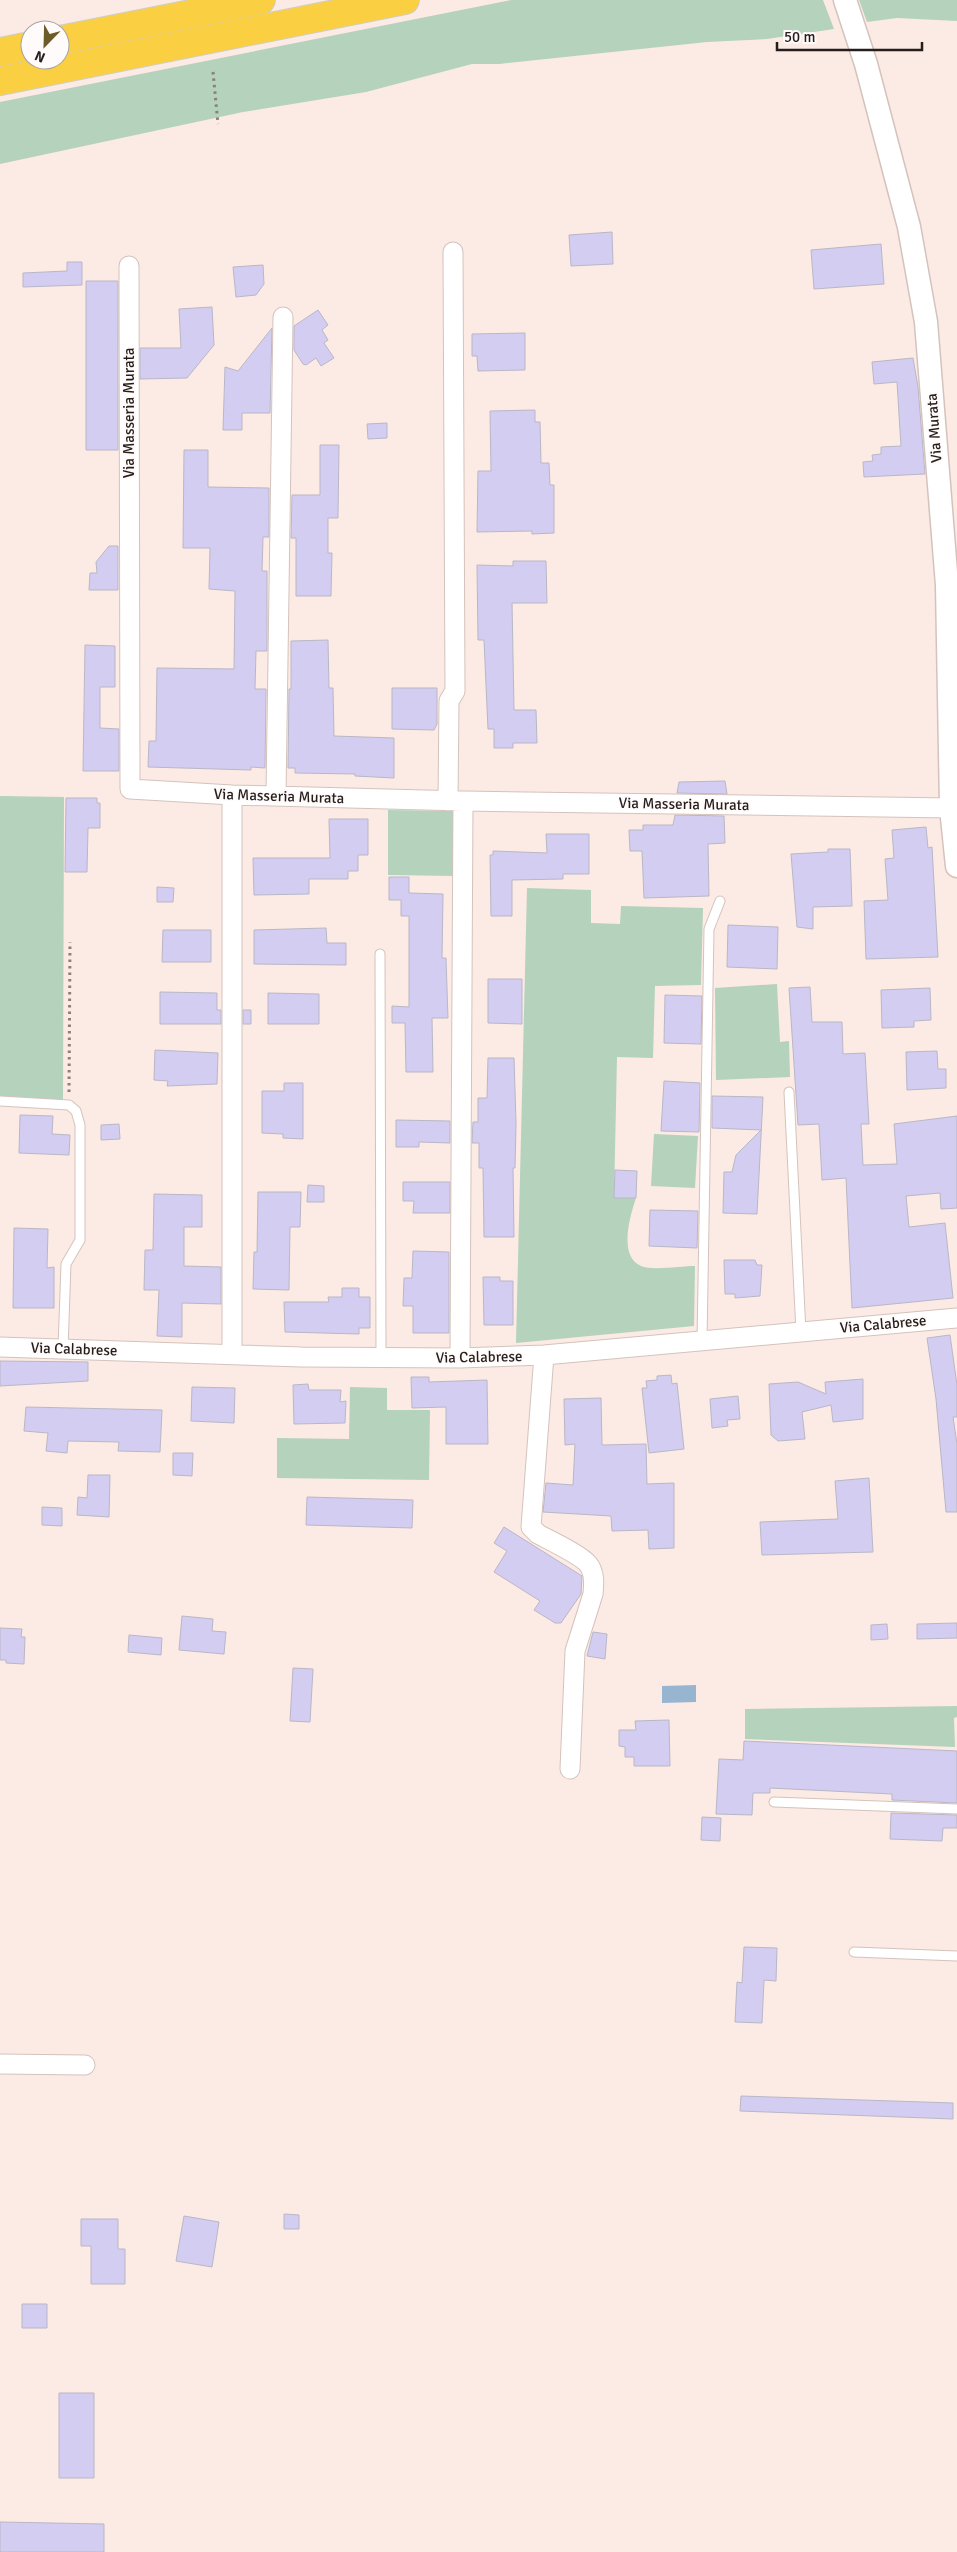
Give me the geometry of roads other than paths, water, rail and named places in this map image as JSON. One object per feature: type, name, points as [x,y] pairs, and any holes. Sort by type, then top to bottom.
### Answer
[{"type":"highway","points":[[70,38],[261,0]]},
{"type":"highway","points":[[0,80],[405,0]]},
{"type":"highway","points":[[0,52],[20,48]]},
{"type":"street","name":"Via Murata","points":[[845,0],[866,64],[909,227],[926,322],[947,585],[953,817],[957,866]]},
{"type":"street","points":[[453,252],[455,691],[449,701],[456,801],[460,1358]]},
{"type":"street","name":"Via Masseria Murata","points":[[129,266],[129,786],[134,791],[953,817]]},
{"type":"street","points":[[276,796],[283,318]]},
{"type":"street","points":[[232,795],[232,1354]]},
{"type":"street","name":"Via Calabrese","points":[[0,1347],[460,1358],[544,1355],[957,1318]]},
{"type":"street","points":[[544,1355],[531,1527],[538,1534],[587,1563],[593,1572],[594,1584],[594,1594],[575,1651],[570,1769]]},
{"type":"street","points":[[0,2064],[85,2065]]},
{"type":"lane","points":[[702,1341],[709,929],[720,901]]},
{"type":"lane","points":[[380,954],[381,1357]]},
{"type":"lane","points":[[789,1092],[801,1332]]},
{"type":"lane","points":[[0,1101],[69,1105],[76,1112],[80,1125],[80,1240],[66,1264],[63,1349]]},
{"type":"lane","points":[[774,1802],[957,1809]]},
{"type":"lane","points":[[854,1952],[957,1956]]},
{"type":"water","points":[[696,1685],[696,1702],[662,1703],[662,1686]]}]
